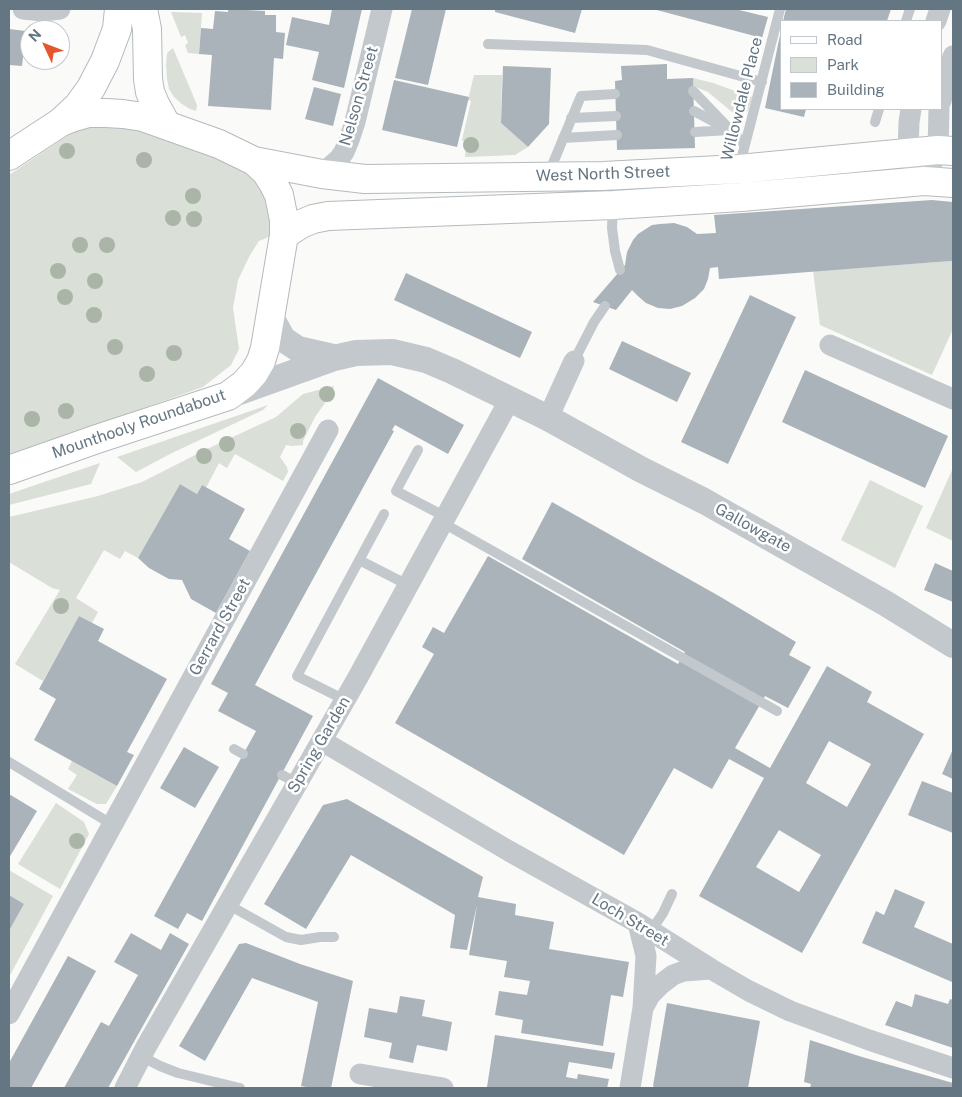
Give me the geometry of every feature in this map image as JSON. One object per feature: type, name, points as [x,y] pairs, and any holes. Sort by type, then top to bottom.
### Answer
[{"type":"main road","points":[[62,122],[78,106],[88,92],[105,61],[116,28],[119,9]]},
{"type":"main road","points":[[143,9],[146,29],[148,79],[153,98],[166,124]]},
{"type":"main road","name":"Mounthooly Roundabout","points":[[9,156],[62,122],[74,117],[88,113],[143,117],[220,144],[254,161],[266,172],[273,183],[279,195],[284,220],[284,235],[265,348],[261,361],[254,373],[244,384],[228,396],[96,439],[9,470]]},
{"type":"main road","name":"West North Street","points":[[284,235],[307,222],[328,216],[613,205],[741,175],[908,153],[946,150]]},
{"type":"main road","name":"West North Street","points":[[254,161],[322,174],[365,179],[741,175],[953,183]]},
{"type":"street","points":[[23,9],[44,11],[60,9]]},
{"type":"street","name":"Nelson Street","points":[[322,174],[339,159],[349,140],[382,9]]},
{"type":"street","points":[[942,97],[953,56]]},
{"type":"street","points":[[911,110],[908,153],[924,181],[946,150],[939,110]]},
{"type":"street","name":"Gallowgate","points":[[271,317],[283,339],[298,349],[334,358]]},
{"type":"street","points":[[830,345],[953,399]]},
{"type":"street","name":"Gallowgate","points":[[228,396],[334,358],[375,352],[392,352],[426,360],[548,418],[704,501],[885,603],[953,645]]},
{"type":"street","points":[[548,418],[574,360]]},
{"type":"street","name":"Spring Garden","points":[[125,1088],[141,1056],[227,904],[289,779],[322,741],[510,399]]},
{"type":"street","name":"Gerrard Street","points":[[9,1014],[328,430]]},
{"type":"street","name":"Loch Street","points":[[322,741],[644,927],[749,991],[790,1011],[953,1068]]},
{"type":"street","points":[[630,1088],[643,1008],[646,956],[644,927]]},
{"type":"street","points":[[643,1008],[650,995],[673,975],[684,971],[711,969]]},
{"type":"street","points":[[360,1074],[443,1088]]},
{"type":"lane","name":"Willowdale Place","points":[[741,175],[780,9]]},
{"type":"lane","points":[[488,44],[647,50],[762,82]]},
{"type":"lane","points":[[693,91],[730,130],[741,175]]},
{"type":"lane","points":[[548,176],[581,96],[615,94]]},
{"type":"lane","points":[[875,122],[879,110]]},
{"type":"lane","points":[[694,111],[730,130]]},
{"type":"lane","points":[[571,118],[616,116]]},
{"type":"lane","points":[[695,132],[730,130]]},
{"type":"lane","points":[[563,138],[616,135]]},
{"type":"lane","points":[[613,205],[612,228],[620,270]]},
{"type":"lane","points":[[574,360],[594,322],[605,306]]},
{"type":"lane","points":[[418,450],[396,491],[778,710]]},
{"type":"lane","points":[[345,700],[297,676],[384,514]]},
{"type":"lane","points":[[359,560],[408,586]]},
{"type":"lane","points":[[9,762],[113,825]]},
{"type":"lane","points":[[644,927],[662,913],[672,894]]},
{"type":"lane","points":[[227,904],[286,936],[301,940],[334,936]]},
{"type":"lane","points":[[141,1056],[178,1073],[240,1088]]},
{"type":"green space","points":[[171,12],[202,13],[199,54],[188,53],[185,45],[188,43],[185,35],[181,37]]},
{"type":"green space","points":[[173,48],[197,105],[196,111],[182,104],[169,89],[166,65],[167,53]]},
{"type":"green space","points":[[474,75],[502,75],[501,123],[528,147],[515,155],[465,157],[466,143],[462,140],[471,101],[468,100]]},
{"type":"green space","points":[[693,78],[752,97],[748,111],[736,114],[732,112],[708,92],[693,86]]},
{"type":"green space","points":[[106,124],[142,129],[241,167],[257,182],[265,194],[272,216],[271,236],[259,241],[238,280],[233,308],[239,349],[231,365],[203,387],[9,456],[9,175],[67,136],[86,127]]},
{"type":"green space","points":[[953,261],[953,329],[932,375],[820,325],[813,271]]},
{"type":"green space","points":[[334,386],[332,393],[315,417],[303,441],[303,445],[286,445],[280,457],[288,472],[283,481],[235,454],[227,468],[219,463],[206,488],[202,485],[197,494],[180,484],[138,558],[125,551],[120,559],[104,550],[76,598],[98,612],[92,623],[79,616],[43,681],[15,664],[60,590],[52,588],[9,562],[9,517],[98,496],[142,482],[276,417],[303,394]]},
{"type":"green space","points":[[268,405],[263,410],[136,472],[117,457]]},
{"type":"green space","points":[[100,463],[91,484],[9,505],[9,494]]},
{"type":"green space","points":[[953,468],[953,541],[926,528]]},
{"type":"green space","points":[[870,480],[923,506],[895,568],[841,540]]},
{"type":"green space","points":[[72,761],[117,786],[106,804],[97,804],[68,789],[77,775],[68,769]]},
{"type":"green space","points":[[56,803],[84,822],[89,834],[60,889],[18,864]]},
{"type":"green space","points":[[9,870],[53,896],[9,977],[9,931],[24,904],[9,895]]},
{"type":"building","points":[[228,9],[265,11],[265,15],[276,15],[276,32],[285,33],[283,59],[274,58],[271,110],[208,106],[212,55],[199,54],[201,28],[213,29],[215,11],[228,12]]},
{"type":"building","points":[[332,9],[362,9],[344,88],[312,80],[319,52],[286,45],[292,17],[329,25]]},
{"type":"building","points":[[412,9],[446,9],[428,85],[395,78]]},
{"type":"building","points":[[495,9],[582,9],[575,33],[495,12]]},
{"type":"building","points":[[653,9],[735,9],[768,17],[762,38]]},
{"type":"building","points":[[786,9],[891,9],[887,20],[783,20]]},
{"type":"building","points":[[9,29],[20,30],[20,66],[9,65]]},
{"type":"building","points":[[780,35],[780,110],[806,110],[804,117],[765,108]]},
{"type":"building","points":[[667,64],[667,79],[693,78],[695,148],[617,150],[615,81],[622,80],[621,66]]},
{"type":"building","points":[[503,66],[551,68],[549,124],[528,147],[501,123]]},
{"type":"building","points":[[394,80],[469,97],[457,147],[382,130]]},
{"type":"building","points":[[314,87],[341,94],[333,126],[305,119]]},
{"type":"building","points":[[932,200],[953,202],[953,261],[719,279],[718,267],[710,268],[704,289],[695,298],[682,306],[670,309],[658,308],[646,303],[632,290],[616,310],[593,302],[625,265],[627,252],[633,240],[638,234],[652,225],[674,223],[687,227],[697,234],[716,233],[714,215]]},
{"type":"building","points":[[406,273],[532,332],[520,358],[394,300]]},
{"type":"building","points":[[750,295],[796,317],[728,464],[681,442]]},
{"type":"building","points":[[622,341],[691,373],[677,402],[609,369]]},
{"type":"building","points":[[805,370],[948,436],[925,488],[782,422]]},
{"type":"building","points":[[378,378],[464,425],[448,454],[395,425],[392,430],[394,431],[255,685],[313,716],[202,921],[187,913],[178,929],[154,916],[256,731],[218,711],[228,693],[211,684]]},
{"type":"building","points":[[180,484],[197,494],[202,485],[245,509],[229,539],[250,551],[216,613],[191,599],[182,580],[169,579],[149,568],[138,558]]},
{"type":"building","points":[[552,502],[719,596],[796,642],[789,655],[811,667],[788,708],[765,696],[735,748],[770,768],[827,666],[872,692],[867,702],[924,734],[802,953],[699,896],[764,778],[729,759],[712,789],[674,768],[624,855],[395,723],[434,654],[422,647],[433,627],[444,633],[488,556],[678,664],[685,652],[522,559]],"holes":[[[829,741],[871,764],[847,807],[806,783]],[[779,830],[821,855],[799,892],[756,867]]]},
{"type":"building","points":[[935,563],[953,571],[953,602],[924,590]]},
{"type":"building","points":[[79,616],[104,629],[98,641],[167,679],[127,752],[134,755],[117,786],[34,740],[56,699],[39,689]]},
{"type":"building","points":[[184,747],[219,767],[195,808],[160,788]]},
{"type":"building","points":[[953,749],[953,779],[942,774]]},
{"type":"building","points":[[922,781],[953,793],[953,833],[908,815]]},
{"type":"building","points":[[9,794],[37,811],[9,858]]},
{"type":"building","points":[[347,799],[483,877],[478,897],[516,904],[515,915],[554,922],[549,949],[629,962],[623,997],[611,995],[603,1046],[521,1033],[523,1020],[495,1015],[499,991],[527,995],[530,981],[504,977],[507,961],[469,955],[477,905],[467,950],[450,948],[455,915],[351,855],[306,929],[264,904],[323,805]]},
{"type":"building","points":[[895,889],[925,902],[914,927],[953,944],[952,982],[862,943],[876,911],[884,915]]},
{"type":"building","points":[[9,895],[24,904],[9,931]]},
{"type":"building","points":[[131,933],[161,950],[170,933],[189,944],[108,1088],[64,1088],[101,1022],[109,1026],[138,975],[114,962]]},
{"type":"building","points":[[246,943],[300,964],[353,981],[331,1088],[301,1086],[318,1002],[252,978],[205,1061],[179,1046],[239,944]]},
{"type":"building","points":[[68,956],[96,971],[31,1088],[9,1088],[9,1063]]},
{"type":"building","points":[[915,994],[948,1004],[950,999],[953,1000],[953,1048],[885,1025],[896,1001],[912,1007]]},
{"type":"building","points":[[400,996],[425,1000],[422,1016],[452,1022],[447,1051],[417,1045],[413,1063],[389,1058],[392,1043],[364,1037],[369,1008],[397,1013]]},
{"type":"building","points":[[667,1003],[760,1021],[748,1088],[655,1088],[653,1086]]},
{"type":"building","points":[[495,1035],[615,1053],[612,1069],[569,1062],[566,1077],[577,1079],[578,1074],[609,1079],[607,1088],[487,1087]]},
{"type":"building","points":[[810,1040],[953,1083],[953,1088],[810,1088],[811,1084],[804,1082]]}]
